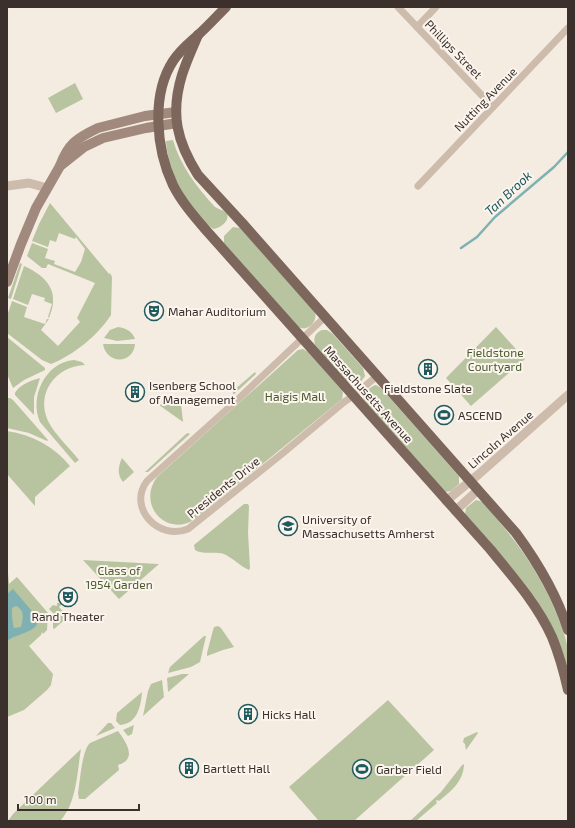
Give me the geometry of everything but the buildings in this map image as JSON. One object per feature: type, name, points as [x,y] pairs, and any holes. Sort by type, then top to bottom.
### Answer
[{"type":"main road","name":"Massachusetts Avenue","points":[[226,7],[198,35],[184,46],[169,68],[160,94],[158,125],[165,165],[174,186],[184,204],[205,229],[521,587],[536,609],[552,638],[562,666],[568,690]]},
{"type":"main road","name":"Massachusetts Avenue","points":[[198,35],[182,75],[178,93],[176,117],[182,148],[198,175],[507,522],[528,550],[564,607],[567,624]]},
{"type":"main road","points":[[7,282],[36,208],[60,166],[65,153],[78,139],[98,128],[158,114],[176,117]]},
{"type":"main road","points":[[60,166],[84,147],[99,140],[158,125],[176,117]]},
{"type":"street","name":"Phillips Street","points":[[398,7],[493,107]]},
{"type":"street","points":[[417,27],[436,7]]},
{"type":"street","name":"Nutting Avenue","points":[[418,186],[568,28]]},
{"type":"street","points":[[7,186],[29,183],[47,188]]},
{"type":"street","name":"Presidents Drive","points":[[325,317],[148,481],[142,492],[142,505],[144,512],[152,522],[168,532],[182,532],[188,529],[377,376]]},
{"type":"street","name":"Lincoln Avenue","points":[[446,501],[568,395]]},
{"type":"street","points":[[455,511],[478,490]]},
{"type":"green space","points":[[75,83],[83,99],[56,113],[48,98]]},
{"type":"green space","points":[[173,140],[184,167],[195,183],[214,206],[227,214],[228,217],[226,222],[219,227],[214,229],[206,224],[193,209],[177,182],[167,151],[166,141]]},
{"type":"green space","points":[[50,203],[112,277],[111,315],[85,344],[51,364],[42,360],[7,333],[7,316],[12,301],[27,307],[24,317],[45,324],[47,319],[49,319],[41,330],[58,346],[80,322],[77,318],[95,283],[48,264],[46,268],[42,268],[27,256],[32,243],[48,249],[45,258],[55,261],[54,264],[75,272],[81,262],[85,249],[76,237],[75,239],[59,233],[56,242],[50,240],[48,247],[32,241]]},
{"type":"green space","points":[[233,227],[240,228],[315,312],[316,316],[311,325],[305,328],[298,327],[224,243],[224,236]]},
{"type":"green space","points":[[20,263],[22,264],[11,299],[8,298]]},
{"type":"green space","points":[[24,266],[40,275],[51,290],[53,304],[49,318],[52,304],[44,301],[45,298],[32,294],[28,305],[13,299]]},
{"type":"green space","points":[[118,327],[128,330],[135,339],[117,341],[104,338],[110,330]]},
{"type":"green space","name":"Fieldstone Courtyard","points":[[496,327],[525,359],[471,406],[446,378]]},
{"type":"green space","points":[[322,330],[327,330],[333,334],[363,368],[365,376],[360,383],[353,385],[347,382],[315,345],[315,336]]},
{"type":"green space","points":[[7,337],[45,368],[45,370],[24,380],[13,388],[7,374]]},
{"type":"green space","points":[[103,344],[135,344],[130,356],[125,359],[119,359],[109,355],[105,351]]},
{"type":"green space","name":"Haigis Mall","points":[[303,349],[308,352],[342,390],[342,399],[194,520],[183,524],[173,524],[164,521],[157,515],[152,507],[150,498],[152,487],[157,477],[298,350]]},
{"type":"green space","points":[[74,360],[82,362],[85,365],[66,370],[58,376],[51,382],[44,400],[48,421],[58,436],[79,460],[75,463],[40,422],[37,412],[37,402],[42,382],[55,367],[64,362]]},
{"type":"green space","points":[[255,372],[256,374],[233,395],[233,391]]},
{"type":"green space","points":[[40,378],[34,397],[34,415],[15,395],[15,393],[23,385]]},
{"type":"green space","points":[[375,385],[382,389],[459,476],[459,484],[451,491],[446,492],[441,488],[364,400],[365,393],[368,389]]},
{"type":"green space","points":[[7,398],[13,400],[48,440],[47,441],[29,433],[7,428]]},
{"type":"green space","points":[[177,401],[181,404],[183,422],[159,405]]},
{"type":"green space","points":[[7,431],[25,435],[42,442],[64,459],[70,466],[35,497],[35,506],[7,474]]},
{"type":"green space","points":[[186,434],[190,434],[148,472],[145,472]]},
{"type":"green space","points":[[122,458],[134,472],[123,482],[119,471]]},
{"type":"green space","points":[[476,500],[483,502],[505,528],[533,567],[541,581],[549,596],[565,635],[568,652],[568,669],[557,636],[542,608],[513,569],[473,525],[465,514],[466,508]]},
{"type":"green space","points":[[244,504],[248,504],[249,506],[249,570],[224,554],[195,550],[194,545]]},
{"type":"green space","name":"Class of 1954 Garden","points":[[83,560],[159,564],[119,599]]},
{"type":"green space","points":[[7,572],[9,584],[17,577],[48,613],[47,630],[43,634],[42,632],[41,635],[29,646],[53,674],[51,685],[47,690],[24,710],[7,717]]},
{"type":"green space","points":[[57,603],[63,603],[59,607],[68,617],[54,629],[53,613],[49,609],[53,605],[57,606]]},
{"type":"green space","points":[[218,626],[234,647],[207,656],[214,627]]},
{"type":"green space","points":[[204,636],[206,636],[200,662],[191,667],[168,673],[170,667]]},
{"type":"green space","points":[[182,674],[189,674],[168,692],[167,678]]},
{"type":"green space","points":[[162,680],[164,697],[143,716],[148,691],[151,684]]},
{"type":"green space","points":[[142,692],[141,703],[134,718],[126,724],[120,725],[116,721],[117,713]]},
{"type":"green space","name":"Garber Field","points":[[388,700],[434,750],[354,821],[319,821],[289,787]]},
{"type":"green space","points":[[108,723],[111,723],[115,728],[96,736]]},
{"type":"green space","points":[[134,725],[132,734],[128,736],[123,730]]},
{"type":"green space","points":[[118,731],[127,745],[129,755],[128,759],[118,765],[119,770],[85,799],[79,799],[78,793],[82,766],[87,747],[90,743]]},
{"type":"green space","points":[[477,732],[478,733],[466,750],[463,742],[464,738]]},
{"type":"green space","points":[[81,749],[73,796],[66,814],[60,821],[8,821],[13,814]]},
{"type":"green space","points":[[463,764],[463,771],[456,786],[439,801],[437,800],[437,803],[416,821],[410,821],[441,792]]},
{"type":"water","points":[[13,589],[37,617],[37,625],[7,641],[7,594]],"holes":[[[16,606],[23,615],[21,627],[14,628],[12,608]]]},
{"type":"waterway","name":"Tan Brook","points":[[461,248],[477,237],[495,217],[554,167],[568,152]]},
{"type":"place","name":"Mahar Auditorium","points":[[154,311]]},
{"type":"place","name":"Fieldstone Slate","points":[[428,369]]},
{"type":"place","name":"Isenberg School of Management","points":[[135,392]]},
{"type":"place","name":"ASCEND","points":[[444,415]]},
{"type":"place","name":"University of Massachusetts Amherst","points":[[288,526]]},
{"type":"place","name":"Rand Theater","points":[[68,597]]},
{"type":"place","name":"Hicks Hall","points":[[248,714]]},
{"type":"place","name":"Bartlett Hall","points":[[189,768]]},
{"type":"place","name":"Garber Field","points":[[362,769]]}]
